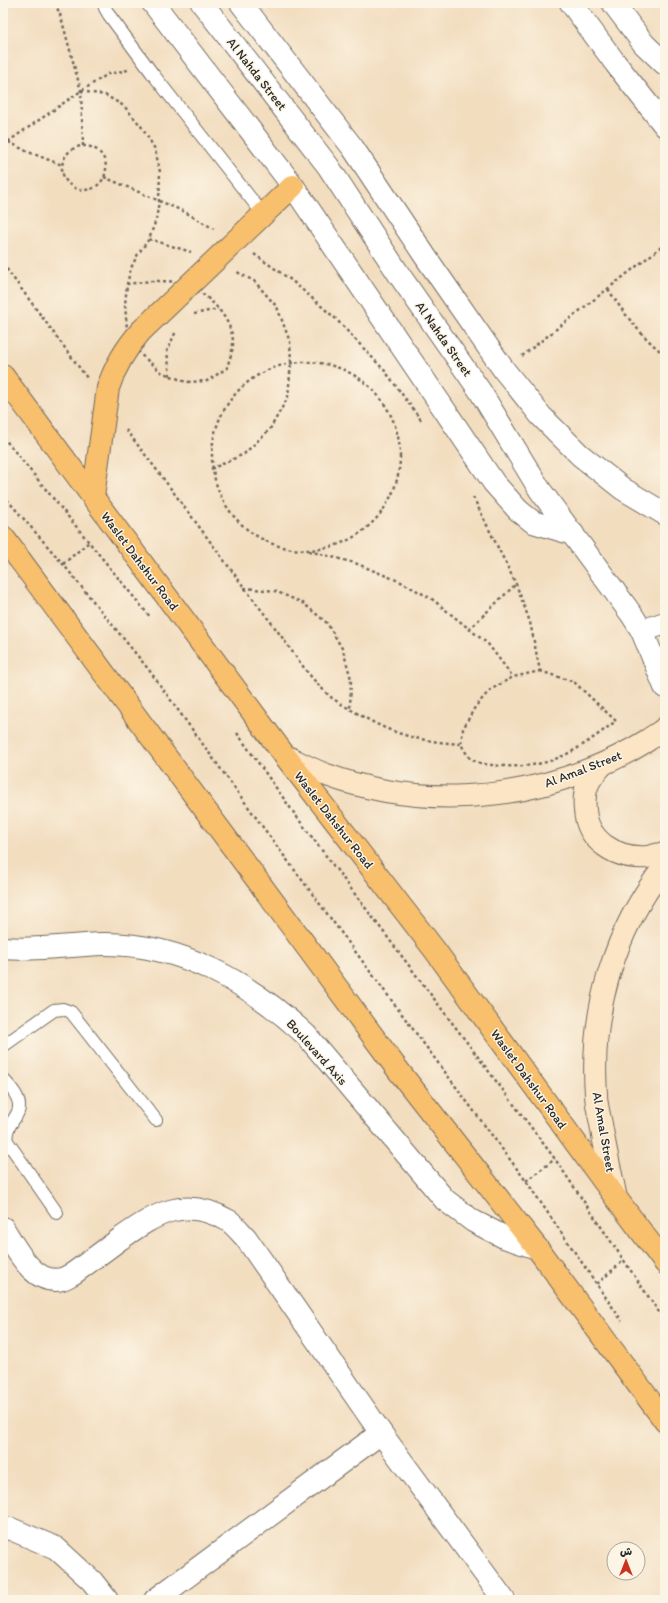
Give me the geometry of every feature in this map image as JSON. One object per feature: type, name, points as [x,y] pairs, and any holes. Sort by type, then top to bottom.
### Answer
[{"type":"main road","points":[[93,497],[105,404],[113,373],[121,358],[133,340],[293,186]]},
{"type":"main road","name":"Waslet Dahshur Road","points":[[3,376],[285,756],[434,949],[665,1264]]},
{"type":"main road","points":[[3,537],[398,1070],[538,1248],[665,1421]]},
{"type":"main road","name":"Al Amal Street","points":[[285,756],[324,774],[366,786],[408,794],[451,797],[494,795],[531,788],[567,778],[602,765],[629,752],[665,728]]},
{"type":"main road","points":[[602,765],[589,781],[584,800],[586,820],[595,838],[610,849],[628,856],[646,857],[665,853]]},
{"type":"main road","name":"Al Amal Street","points":[[616,1198],[596,1094],[595,1040],[604,986],[622,935],[648,887],[665,866]]},
{"type":"street","points":[[153,3],[293,186],[494,483],[518,510],[533,522],[573,534]]},
{"type":"street","name":"Al Nahda Street","points":[[202,3],[328,166],[400,276],[480,392],[540,490],[632,615],[642,631],[665,687]]},
{"type":"street","points":[[241,3],[353,148],[427,260],[504,370],[541,416],[580,455],[623,489],[665,514]]},
{"type":"street","points":[[571,3],[616,64],[665,126]]},
{"type":"street","points":[[613,3],[644,44],[665,64]]},
{"type":"street","points":[[234,45],[259,26]]},
{"type":"street","points":[[642,631],[665,623]]},
{"type":"street","name":"Boulevard Axis","points":[[3,948],[18,949],[97,944],[132,945],[160,951],[188,960],[214,970],[239,983],[280,1012],[306,1035],[445,1200],[479,1224],[504,1237],[538,1248]]},
{"type":"street","points":[[3,1228],[30,1268],[39,1275],[50,1279],[63,1279],[74,1273],[144,1222],[164,1212],[187,1208],[195,1209],[210,1212],[230,1222],[246,1238],[381,1433],[504,1600]]},
{"type":"street","points":[[155,1600],[381,1433]]},
{"type":"street","points":[[3,1528],[11,1529],[56,1548],[92,1581],[107,1600]]},
{"type":"lane","points":[[104,3],[109,16],[263,214]]},
{"type":"lane","points":[[3,1046],[54,1010],[63,1009],[71,1012],[156,1120]]},
{"type":"lane","points":[[3,1079],[18,1098],[20,1105],[19,1112],[7,1129],[7,1141],[57,1213]]},
{"type":"path","points":[[55,3],[61,17],[81,91],[83,146]]},
{"type":"path","points":[[3,145],[108,74],[125,70],[152,73]]},
{"type":"path","points":[[81,91],[105,95],[124,106],[141,126],[155,150],[160,172],[159,201],[156,220],[150,239],[138,254],[131,268],[127,284]]},
{"type":"path","points":[[3,139],[26,151],[62,165]]},
{"type":"path","points":[[83,146],[92,147],[100,152],[106,169],[104,177],[99,184],[93,188],[85,190],[70,186],[62,173],[64,157],[75,147],[83,146]]},
{"type":"path","points":[[104,177],[185,212],[235,241],[291,280],[335,318],[385,371],[422,422]]},
{"type":"path","points":[[150,239],[215,260],[254,281],[277,307],[290,342],[291,362],[288,397],[270,429],[244,454],[211,469]]},
{"type":"path","points":[[504,370],[665,244]]},
{"type":"path","points":[[3,264],[105,404],[147,456],[305,670],[333,698],[375,724],[403,735],[432,742],[461,744]]},
{"type":"path","points":[[608,288],[622,310],[638,330],[665,355]]},
{"type":"path","points":[[189,319],[195,314],[219,309]]},
{"type":"path","points":[[170,376],[167,351],[176,329]]},
{"type":"path","points":[[307,551],[345,543],[376,520],[396,488],[401,450],[391,413],[367,383],[333,365],[291,362],[259,373],[230,398],[213,432],[211,469],[222,502],[244,528],[274,546],[307,551],[355,563],[401,582],[432,599],[488,644],[513,677]]},
{"type":"path","points":[[3,437],[156,624]]},
{"type":"path","points":[[3,495],[63,564],[150,670],[273,840],[526,1181],[624,1323]]},
{"type":"path","points":[[472,496],[516,584],[530,622],[540,671]]},
{"type":"path","points":[[63,564],[89,542]]},
{"type":"path","points":[[470,629],[516,584]]},
{"type":"path","points":[[244,588],[275,591],[303,603],[327,623],[343,650],[351,680],[350,709]]},
{"type":"path","points":[[540,671],[574,682],[616,721],[579,748],[551,762],[520,767],[486,765],[470,758],[461,744],[463,729],[475,707],[490,690],[513,677],[540,671]]},
{"type":"path","points":[[235,730],[298,820],[555,1159],[665,1321]]},
{"type":"path","points":[[526,1181],[555,1159]]},
{"type":"path","points":[[597,1284],[624,1260]]}]
